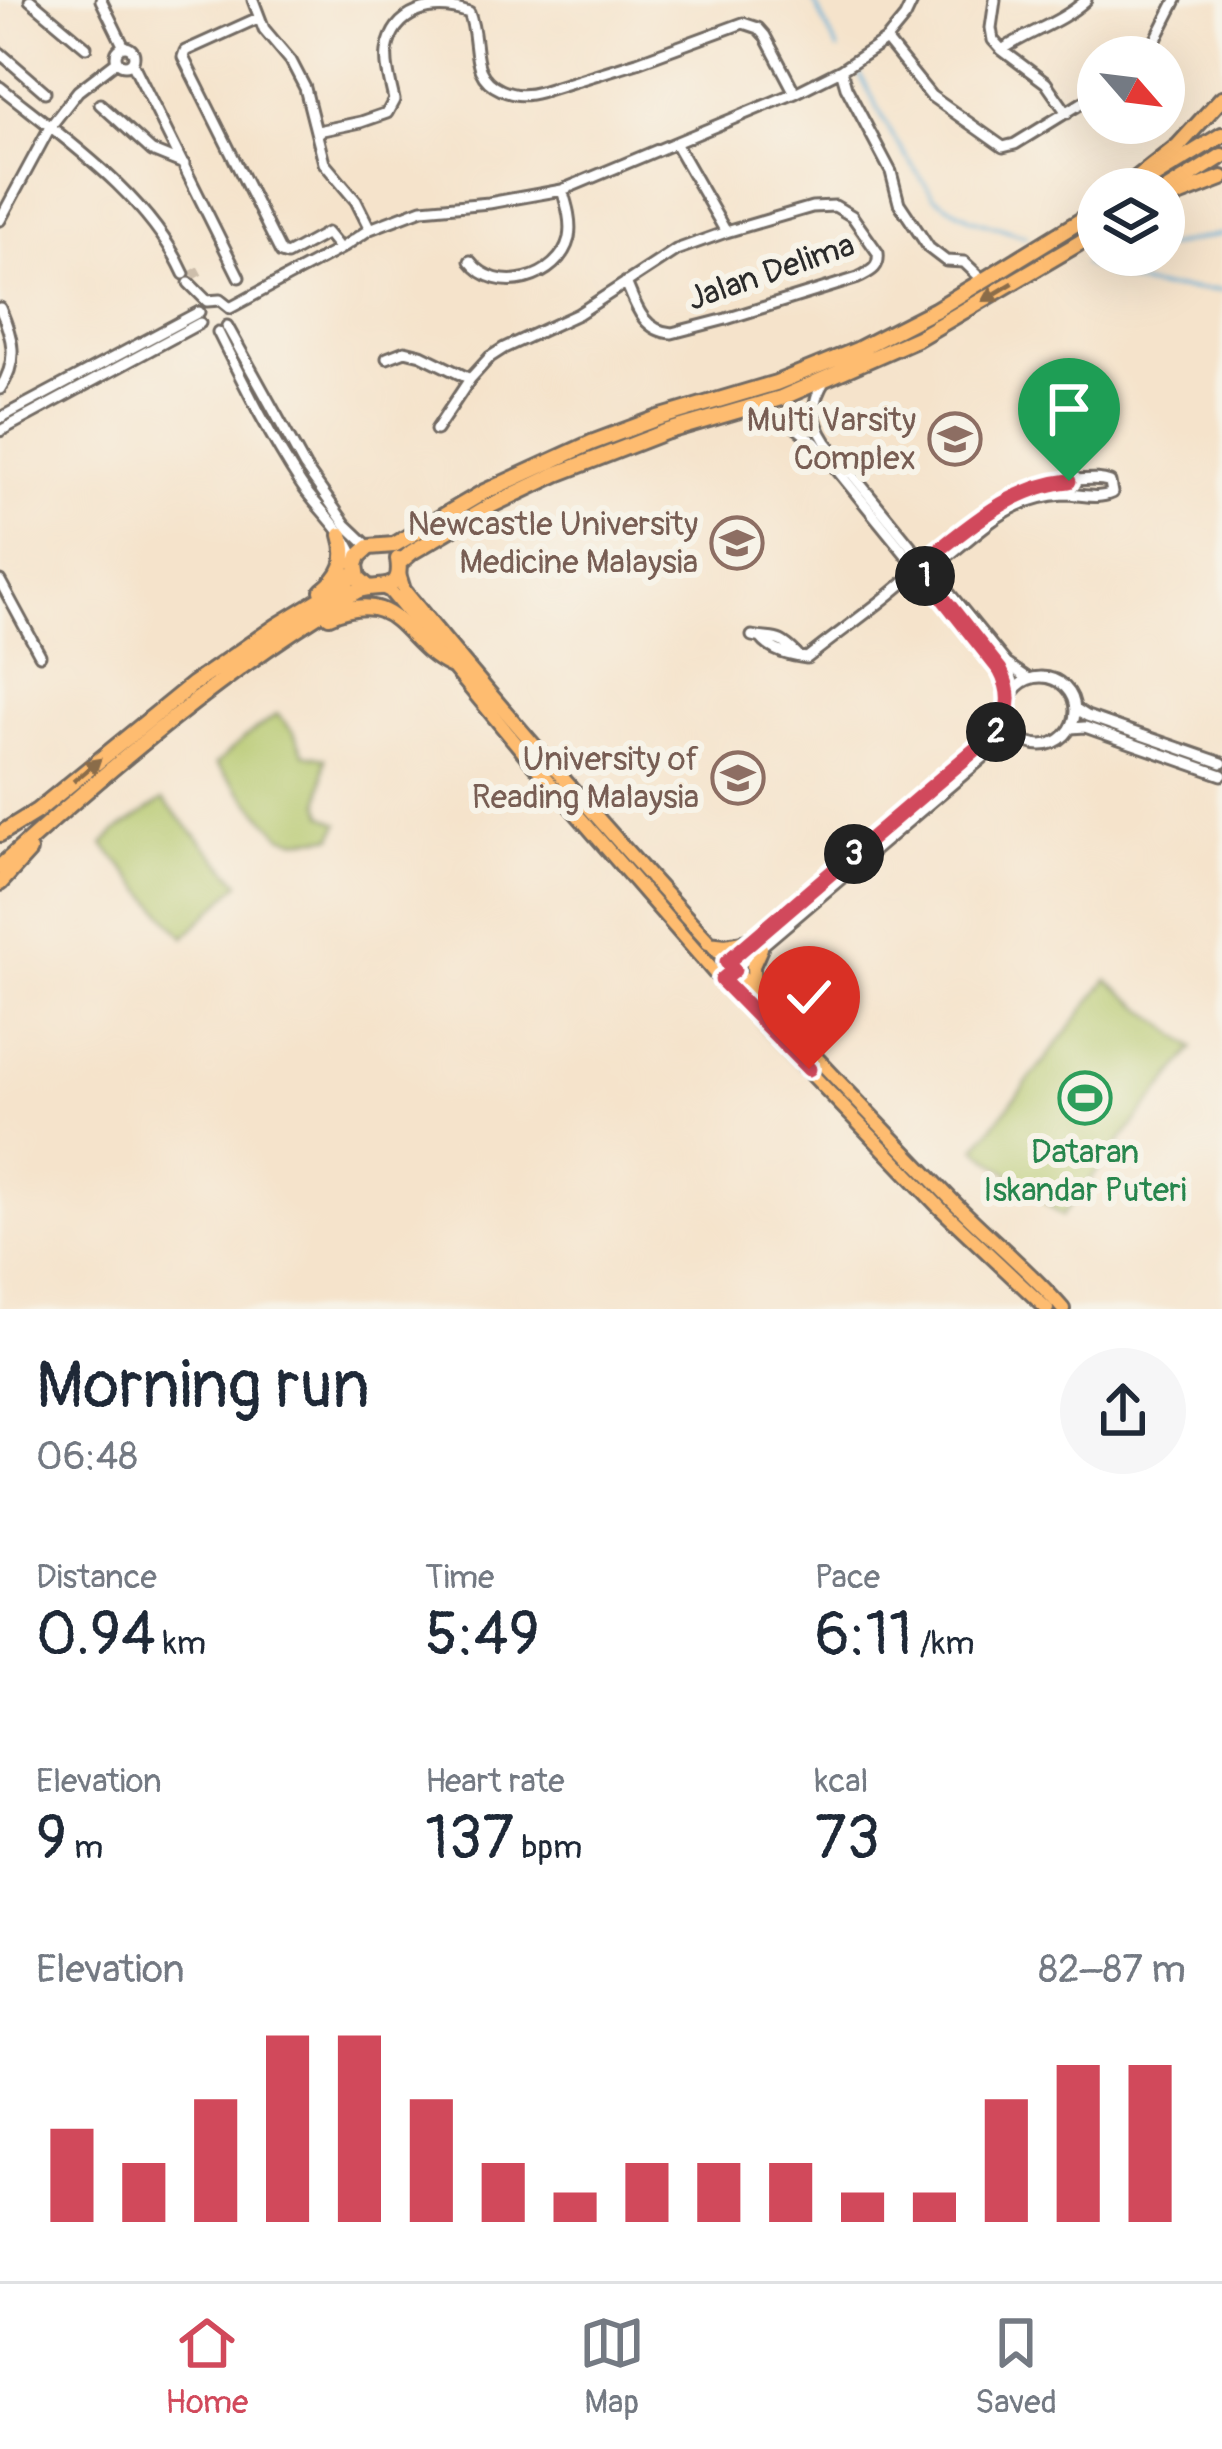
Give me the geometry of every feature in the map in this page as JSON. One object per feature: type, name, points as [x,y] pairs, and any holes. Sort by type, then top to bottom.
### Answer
[{"type":"highway","points":[[1150,168],[1178,146],[1222,98]]},
{"type":"highway","points":[[1168,168],[1222,135]]},
{"type":"highway","points":[[1185,178],[1222,156]]},
{"type":"highway","points":[[1185,193],[1222,178]]},
{"type":"highway","points":[[0,867],[211,688],[344,585],[369,547],[387,547],[484,492],[591,443],[818,368],[894,332],[1077,223]]},
{"type":"highway","points":[[0,847],[178,695],[256,639],[394,582],[412,552],[492,506],[557,474],[665,432],[825,380],[946,324],[1077,245]]},
{"type":"highway","points":[[304,616],[341,572],[345,557],[341,536]]},
{"type":"highway","points":[[387,547],[399,568]]},
{"type":"highway","points":[[356,567],[376,588]]},
{"type":"highway","points":[[304,616],[349,608],[382,610],[450,665]]},
{"type":"highway","points":[[0,834],[37,811]]},
{"type":"highway","points":[[0,883],[38,842],[44,827]]},
{"type":"main road","points":[[399,568],[404,590],[466,667],[707,942],[947,1196],[1063,1309]]},
{"type":"main road","points":[[376,588],[404,608],[718,977],[940,1208],[1046,1309]]},
{"type":"main road","points":[[707,942],[726,945],[762,939],[753,966],[754,991]]},
{"type":"street","points":[[101,0],[124,47],[134,53],[132,62],[239,277]]},
{"type":"street","points":[[253,0],[263,29],[291,61],[305,88],[325,163],[356,202],[370,230]]},
{"type":"street","points":[[230,308],[370,230],[422,209],[562,190],[794,93],[886,40],[913,0]]},
{"type":"street","points":[[995,0],[993,40],[1046,83],[1067,113]]},
{"type":"street","points":[[1002,50],[1065,18],[1086,0]]},
{"type":"street","points":[[1158,36],[1176,0]]},
{"type":"street","points":[[32,2],[86,47]]},
{"type":"street","points":[[318,131],[387,112],[394,100],[387,52],[394,32],[413,10],[439,2],[469,13],[478,70],[496,88],[510,93],[540,92],[743,22],[764,36],[794,93]]},
{"type":"street","points":[[258,18],[185,51],[183,57],[282,254],[327,233],[340,249]]},
{"type":"street","points":[[886,40],[931,96],[1003,146],[1016,144],[1077,107]]},
{"type":"street","points":[[117,61],[117,52],[124,47]]},
{"type":"street","points":[[0,53],[45,92]]},
{"type":"street","points":[[117,61],[132,62]]},
{"type":"street","points":[[0,220],[50,127],[78,91],[117,61]]},
{"type":"street","points":[[841,70],[892,172],[899,203],[928,248],[946,261],[964,262],[984,281]]},
{"type":"street","points":[[0,87],[134,201],[205,298],[220,300],[230,308],[231,317],[223,329],[208,331],[200,317],[205,298]]},
{"type":"street","points":[[100,104],[152,151],[184,164]]},
{"type":"street","points":[[675,142],[726,232]]},
{"type":"street","points":[[470,261],[490,279],[506,281],[524,279],[554,263],[568,239],[570,224],[562,190]]},
{"type":"street","name":"Jalan Delima","points":[[835,206],[852,216],[879,260],[873,270],[858,278],[726,320],[664,334],[639,313],[626,282],[676,250],[812,207],[835,206]]},
{"type":"street","points":[[436,430],[490,357],[578,314],[626,282]]},
{"type":"street","points":[[0,308],[14,348],[12,367],[0,388]]},
{"type":"street","points":[[0,418],[200,317]]},
{"type":"street","points":[[0,431],[200,317]]},
{"type":"street","points":[[223,329],[284,457],[341,536],[356,567]]},
{"type":"street","points":[[223,329],[305,467],[346,525],[369,547]]},
{"type":"street","points":[[387,358],[405,352],[421,355],[470,380]]},
{"type":"street","points":[[825,380],[813,404],[819,430],[1000,670],[1010,698]]},
{"type":"street","points":[[746,409],[781,417],[806,434],[1007,664],[1029,679]]},
{"type":"street","points":[[757,637],[781,652],[807,658],[1000,514],[1040,497],[1104,497],[1112,493],[1110,482],[1104,478],[1063,481],[1016,495],[994,508],[925,568]]},
{"type":"street","points":[[0,581],[40,655]]},
{"type":"street","points":[[718,977],[998,745],[1010,738],[1052,744],[1071,728],[1076,709],[1060,682],[1040,676],[1021,683],[997,731],[762,939]]},
{"type":"street","points":[[1076,709],[1222,764]]},
{"type":"street","points":[[1007,716],[1021,739]]},
{"type":"street","points":[[1071,728],[1085,727],[1222,775]]},
{"type":"green space","points":[[277,714],[304,754],[325,758],[320,804],[323,815],[339,823],[333,837],[296,840],[281,836],[216,764]]},
{"type":"green space","points":[[163,800],[240,883],[184,937],[103,844]]},
{"type":"green space","name":"Dataran Iskandar Puteri","points":[[1107,980],[1194,1048],[1062,1216],[976,1148]]},
{"type":"waterway","points":[[813,0],[838,50]]},
{"type":"waterway","points":[[860,74],[895,140],[934,197],[971,219],[1026,236]]},
{"type":"waterway","points":[[1185,242],[1222,234]]},
{"type":"waterway","points":[[1111,276],[1135,284],[1222,290]]},
{"type":"tunnel","points":[[194,269],[199,278]]},
{"type":"place","name":"Multi Varsity Complex","points":[[955,439]]},
{"type":"place","name":"Newcastle University Medicine Malaysia","points":[[737,543]]},
{"type":"place","name":"University of Reading Malaysia","points":[[738,778]]},
{"type":"place","name":"Dataran Iskandar Puteri","points":[[1085,1098]]},
{"type":"route","points":[[809,1069],[722,980],[734,970],[727,962],[997,731],[1007,716],[1006,681],[924,574],[931,568],[925,561],[1016,495],[1069,481]]}]
